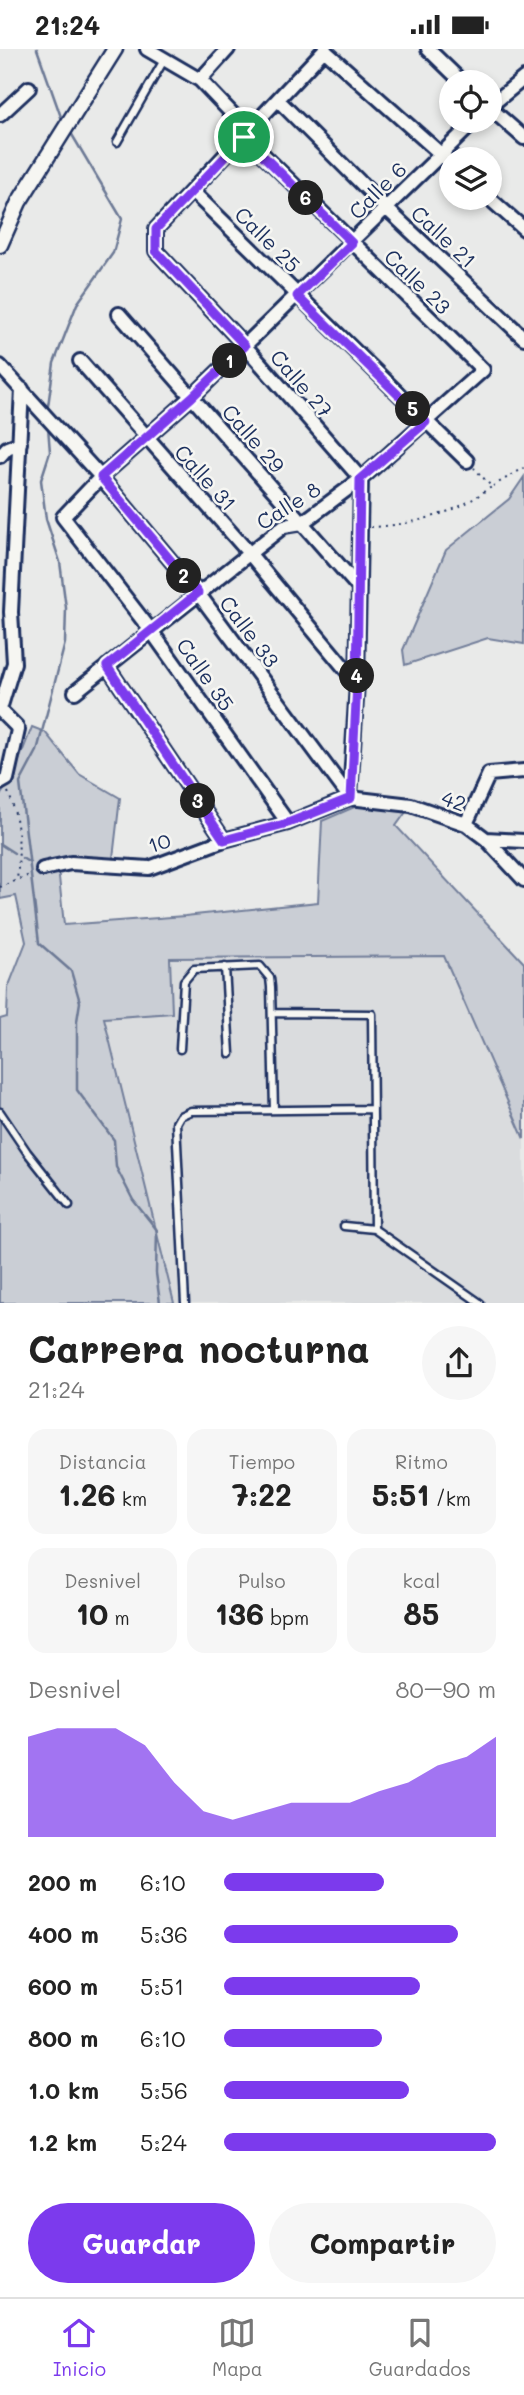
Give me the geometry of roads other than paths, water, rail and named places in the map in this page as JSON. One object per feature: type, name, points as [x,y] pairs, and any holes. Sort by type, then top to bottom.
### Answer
[{"type":"street","points":[[0,245],[5,215],[19,202],[115,49]]},
{"type":"street","name":"Calle 23","points":[[147,49],[201,80],[243,125],[244,137],[483,370]]},
{"type":"street","points":[[201,80],[228,49]]},
{"type":"street","points":[[428,49],[450,70]]},
{"type":"street","points":[[193,192],[325,50],[439,152]]},
{"type":"street","points":[[502,97],[524,78]]},
{"type":"street","points":[[0,115],[29,88]]},
{"type":"street","name":"Calle 21","points":[[279,101],[386,208],[524,338]]},
{"type":"street","points":[[502,118],[524,138]]},
{"type":"street","name":"Calle 6","points":[[448,147],[463,133]]},
{"type":"street","name":"Calle 6","points":[[63,517],[101,477],[192,397],[439,156]]},
{"type":"street","name":"Calle 27","points":[[193,192],[156,229],[156,251],[245,346],[360,479]]},
{"type":"street","name":"Calle 25","points":[[193,192],[467,461]]},
{"type":"street","points":[[502,210],[524,229]]},
{"type":"street","name":"Calle 29","points":[[119,314],[359,588]]},
{"type":"street","name":"Calle 31","points":[[80,361],[249,553],[357,683]]},
{"type":"street","name":"Calle 33","points":[[0,366],[101,477],[198,593],[351,798]]},
{"type":"street","name":"Calle 8","points":[[75,692],[284,526],[302,523],[360,479],[483,370]]},
{"type":"street","points":[[1,783],[7,779],[18,730],[0,710],[14,663],[11,612],[22,389]]},
{"type":"street","points":[[0,456],[8,448],[20,443]]},
{"type":"street","points":[[351,798],[357,683],[360,479]]},
{"type":"street","name":"Calle 35","points":[[63,517],[152,632],[288,823]]},
{"type":"street","points":[[107,666],[224,840]]},
{"type":"street","points":[[466,824],[489,774],[524,771]]},
{"type":"street","name":"10","points":[[43,869],[71,863],[149,868],[224,840],[288,823],[351,798]]},
{"type":"street","name":"42","points":[[351,798],[411,805],[466,824],[486,839],[524,880]]},
{"type":"street","points":[[486,839],[524,841]]},
{"type":"lane","points":[[117,142],[165,58]]},
{"type":"lane","points":[[180,1049],[184,981],[194,969],[260,966],[270,978],[274,1110]]},
{"type":"lane","points":[[225,967],[230,1054]]},
{"type":"lane","points":[[272,1013],[372,1014],[374,1229]]},
{"type":"lane","points":[[185,1303],[176,1123],[180,1116],[191,1111],[373,1109]]},
{"type":"lane","points":[[0,1112],[27,1152],[69,1205]]},
{"type":"lane","points":[[344,1226],[374,1229],[480,1303]]},
{"type":"waterway","points":[[37,49],[61,117]]},
{"type":"waterway","points":[[48,406],[54,363],[77,304],[113,253],[122,219],[71,133]]},
{"type":"waterway","points":[[48,427],[50,452],[41,480],[46,519],[60,562],[66,608],[65,643],[37,751],[20,783],[39,943],[71,971],[80,1002],[77,1021],[77,1090],[114,1140],[116,1167],[133,1200],[157,1230],[156,1273],[160,1303]]},
{"type":"waterway","points":[[0,844],[14,853]]},
{"type":"waterway","points":[[22,858],[30,863]]}]
